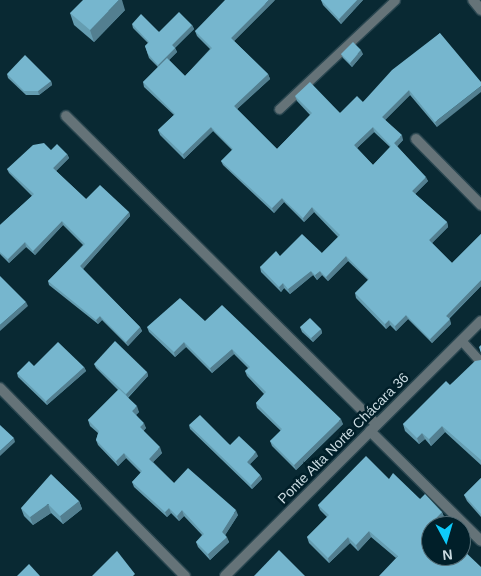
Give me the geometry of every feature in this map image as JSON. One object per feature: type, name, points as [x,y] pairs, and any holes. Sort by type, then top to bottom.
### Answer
[{"type":"street","points":[[473,0],[481,10]]},
{"type":"street","points":[[66,116],[373,427],[481,541]]},
{"type":"street","points":[[416,139],[481,204]]},
{"type":"street","name":"Ponte Alta Norte Chácara 36","points":[[225,576],[481,320]]},
{"type":"street","points":[[0,388],[185,576]]},
{"type":"lane","points":[[279,109],[395,0]]},
{"type":"lane","points":[[461,340],[481,362]]},
{"type":"building","points":[[83,0],[119,0],[90,30],[70,13]]},
{"type":"building","points":[[225,0],[269,0],[231,38],[268,74],[234,106],[277,149],[312,113],[295,96],[310,82],[340,113],[357,96],[363,102],[392,70],[440,33],[481,82],[481,86],[435,122],[409,90],[382,117],[402,135],[394,143],[426,177],[412,191],[447,222],[429,240],[452,263],[481,234],[481,280],[446,316],[450,319],[430,339],[406,315],[395,326],[389,320],[385,324],[355,293],[369,279],[346,256],[326,277],[320,271],[315,275],[311,271],[288,289],[283,283],[279,287],[260,267],[276,251],[280,256],[302,234],[322,253],[340,235],[312,207],[303,218],[282,198],[272,208],[221,161],[233,149],[211,127],[183,154],[158,130],[175,114],[143,82],[167,58],[185,76],[212,48],[195,31]],"holes":[[[373,127],[391,146],[373,165],[354,145]]]},
{"type":"building","points":[[321,0],[357,0],[339,19]]},
{"type":"building","points":[[179,12],[192,25],[172,45],[175,48],[158,65],[148,54],[145,46],[149,42],[132,24],[141,14],[159,32]]},
{"type":"building","points":[[353,42],[361,50],[350,63],[341,54]]},
{"type":"building","points":[[25,55],[51,81],[38,91],[24,91],[7,74]]},
{"type":"building","points":[[44,143],[51,150],[57,144],[67,154],[53,168],[86,199],[100,185],[129,212],[80,266],[140,327],[126,342],[100,316],[96,320],[48,281],[85,244],[62,221],[33,251],[25,242],[8,259],[0,252],[0,225],[34,194],[7,169],[33,145]]},
{"type":"building","points":[[0,276],[26,302],[0,325]]},
{"type":"building","points":[[180,298],[205,321],[222,305],[341,419],[294,465],[270,441],[282,429],[256,403],[266,392],[245,371],[250,367],[232,349],[210,368],[184,342],[174,352],[147,327]]},
{"type":"building","points":[[310,318],[321,329],[311,338],[300,327]]},
{"type":"building","points":[[115,341],[147,372],[126,394],[94,364]]},
{"type":"building","points":[[58,342],[84,367],[46,401],[17,373],[29,361],[34,366]]},
{"type":"building","points":[[481,360],[481,460],[442,426],[429,439],[422,433],[417,438],[403,424],[446,381],[450,385],[475,361]]},
{"type":"building","points":[[119,389],[137,406],[132,411],[144,423],[140,427],[160,447],[149,459],[174,483],[188,468],[236,510],[222,532],[227,537],[208,554],[196,542],[204,534],[182,510],[177,516],[169,508],[165,512],[132,482],[142,471],[124,453],[116,461],[96,440],[99,431],[88,420]]},
{"type":"building","points":[[200,415],[230,445],[239,436],[256,452],[247,462],[260,475],[251,485],[189,425]]},
{"type":"building","points":[[0,425],[14,438],[0,451]]},
{"type":"building","points":[[366,456],[389,479],[393,473],[420,499],[425,494],[442,512],[438,516],[421,516],[421,566],[471,566],[471,558],[481,567],[481,576],[379,576],[398,556],[369,531],[356,545],[348,537],[328,558],[307,537],[329,515],[318,505]]},
{"type":"building","points":[[51,474],[79,501],[60,516],[48,504],[30,517],[21,508]]},
{"type":"building","points":[[481,478],[481,514],[464,495]]},
{"type":"building","points":[[279,550],[305,576],[254,576]]},
{"type":"building","points":[[117,551],[135,574],[133,576],[92,576]]},
{"type":"building","points":[[29,564],[40,576],[17,576]]}]
